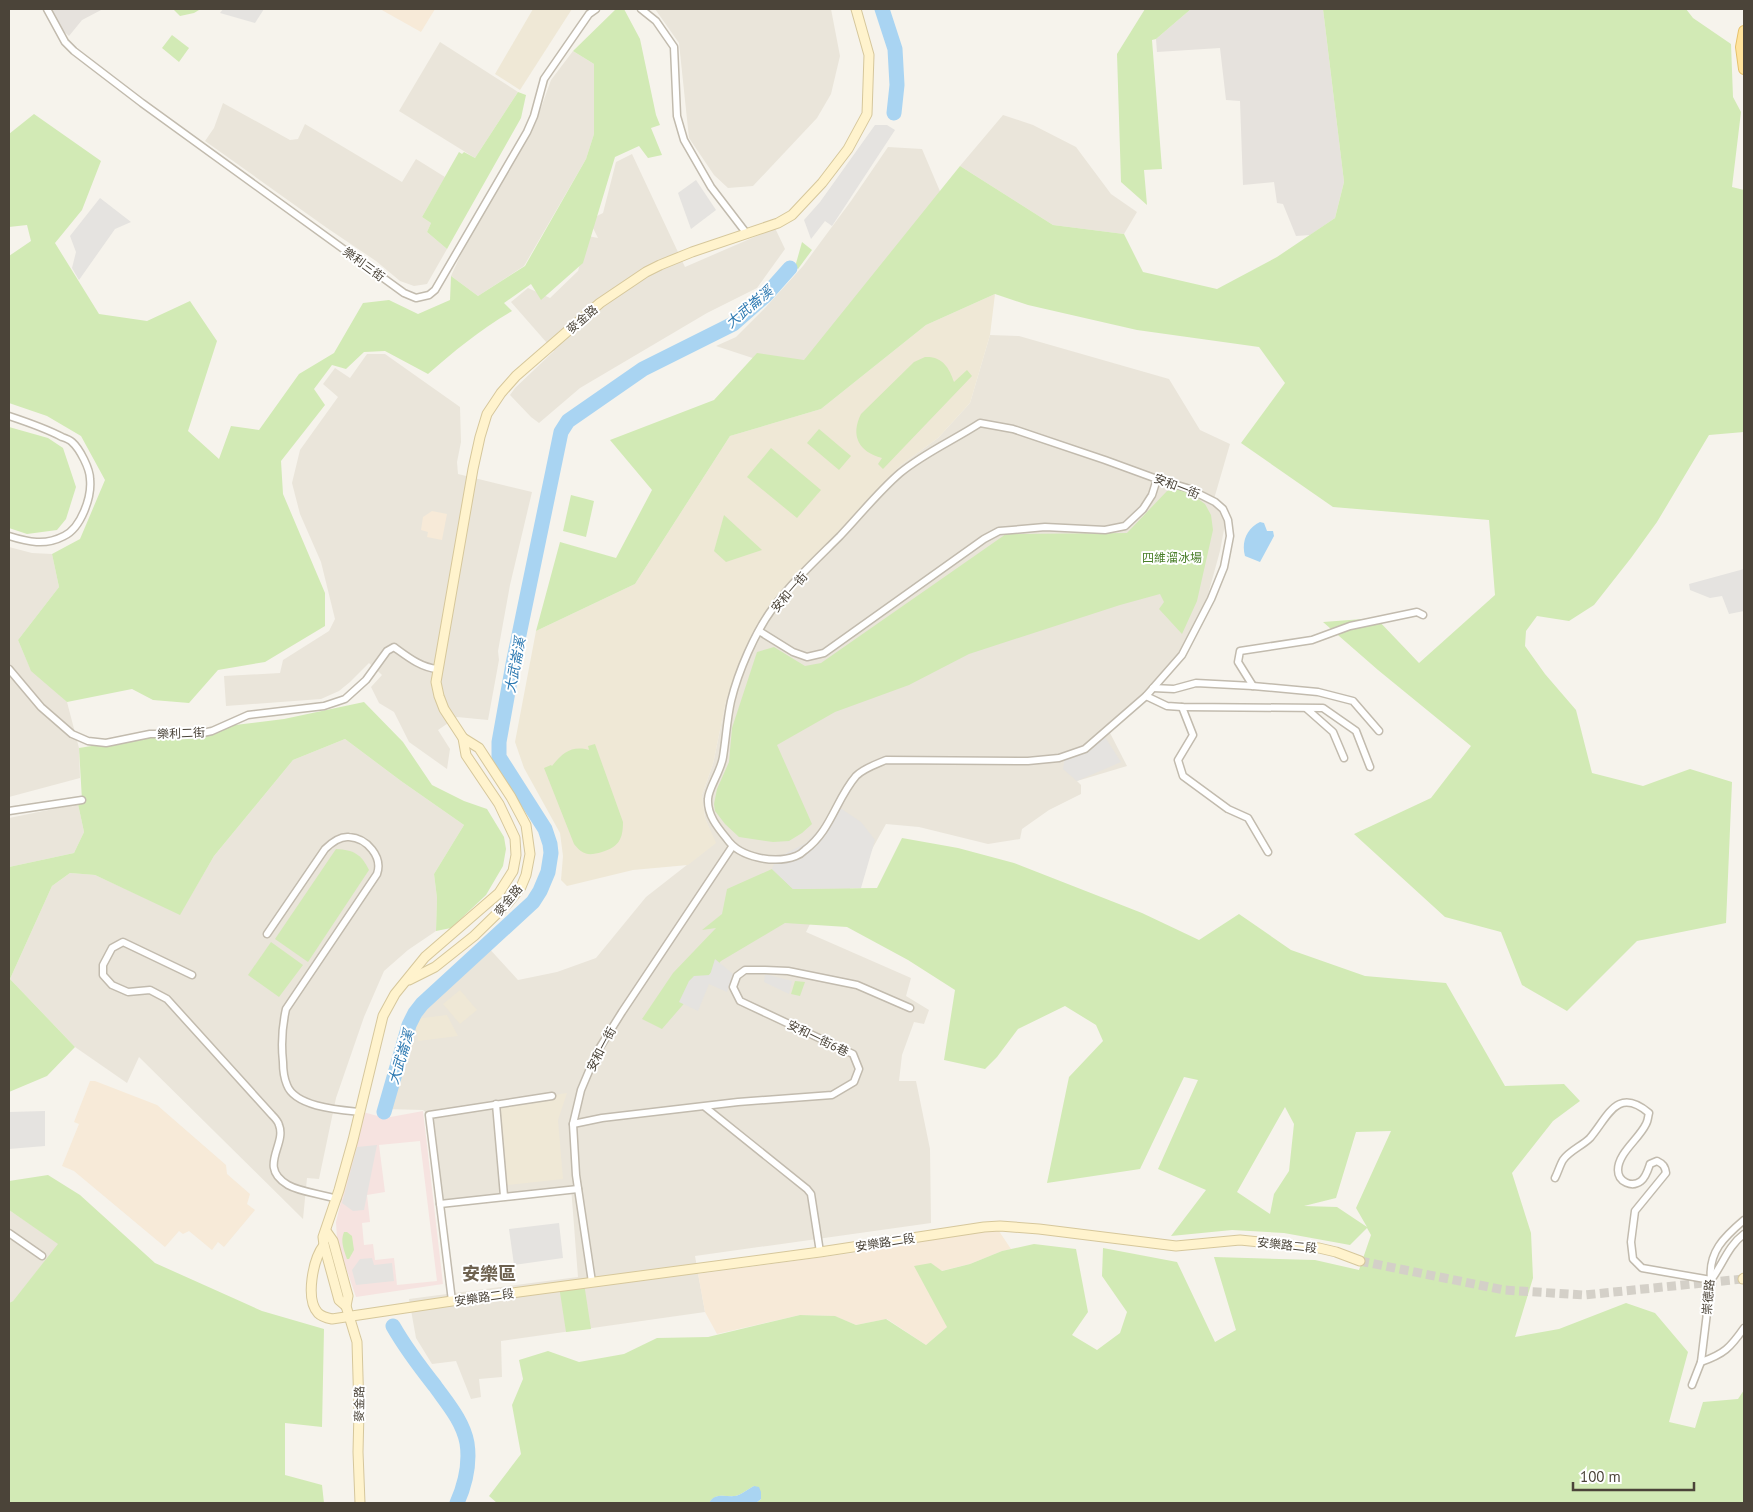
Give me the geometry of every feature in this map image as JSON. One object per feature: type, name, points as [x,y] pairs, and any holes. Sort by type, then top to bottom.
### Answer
[{"type":"main road","points":[[1744,31],[1741,47],[1744,69]]},
{"type":"street","name":"樂利三街","points":[[47,9],[65,42],[82,57],[142,103],[404,293],[416,298],[429,295],[435,290],[527,132],[534,116],[544,79],[589,14],[596,9]]},
{"type":"street","points":[[641,9],[656,21],[674,47],[676,116],[684,140],[711,187],[746,234]]},
{"type":"street","name":"麥金路","points":[[407,981],[435,967],[474,936],[508,903],[521,887],[530,854],[526,825],[511,797],[479,748],[463,738],[452,724],[439,696],[436,682],[480,437],[488,414],[497,398],[516,376],[594,309],[634,280],[660,265],[692,252],[778,223],[792,216],[822,183],[848,148],[867,114],[869,55],[856,9]]},
{"type":"street","points":[[9,416],[46,428],[72,442],[85,461],[90,479],[86,507],[78,523],[66,536],[48,542],[33,543],[9,536]]},
{"type":"street","name":"安和一街","points":[[980,423],[1013,429],[1157,479],[1187,488],[1215,502],[1223,509],[1230,536],[1224,566],[1211,599],[1182,655],[1146,696],[1085,749],[1059,758],[1028,761],[886,760],[870,766],[858,774],[848,787],[824,830],[815,842],[797,856],[776,860],[752,856],[732,847],[714,823],[709,811],[708,798],[720,771],[732,699],[748,652],[773,608],[900,473],[939,446],[980,423]]},
{"type":"street","points":[[759,632],[793,652],[807,657],[824,653],[984,539],[999,532],[1012,530],[1045,527],[1105,530],[1125,526],[1143,509],[1152,495],[1157,479]]},
{"type":"street","points":[[1253,686],[1238,662],[1240,651],[1312,640],[1350,626],[1417,612],[1423,615]]},
{"type":"street","name":"樂利二街","points":[[9,669],[41,707],[72,734],[88,741],[106,743],[150,734],[198,734],[212,732],[248,715],[324,706],[345,699],[366,680],[387,651],[394,647],[420,665],[426,668],[437,669]]},
{"type":"street","points":[[1154,688],[1174,689],[1196,683],[1318,692],[1353,701],[1379,731]]},
{"type":"street","points":[[1146,696],[1167,706],[1322,708],[1356,731],[1370,767]]},
{"type":"street","points":[[1182,707],[1193,735],[1178,760],[1183,776],[1228,810],[1248,818],[1268,852]]},
{"type":"street","points":[[1307,709],[1333,732],[1344,758]]},
{"type":"street","name":"麥金路","points":[[360,1503],[357,1342],[346,1306],[339,1300],[323,1237],[360,1112],[383,1016],[395,994],[425,957],[498,893],[512,875],[516,855],[514,838],[499,804],[466,755],[463,738]]},
{"type":"street","points":[[9,811],[82,800]]},
{"type":"street","points":[[267,934],[324,849],[338,839],[350,837],[365,843],[371,848],[378,861],[377,874],[286,1009],[282,1030],[284,1075],[287,1086],[293,1094],[308,1102],[327,1108],[360,1112]]},
{"type":"street","name":"安和一街","points":[[592,1282],[578,1189],[573,1124],[581,1090],[597,1052],[732,847]]},
{"type":"street","points":[[463,924],[474,936]]},
{"type":"street","points":[[192,976],[123,942],[112,948],[103,965],[103,975],[112,985],[128,992],[150,990],[167,999],[272,1115],[279,1124],[280,1131],[273,1163],[275,1172],[280,1179],[289,1186],[336,1198]]},
{"type":"street","name":"安和一街6巷","points":[[573,1124],[602,1118],[738,1102],[832,1095],[854,1082],[859,1069],[853,1054],[740,1001],[733,987],[737,976],[745,970],[788,971],[857,984],[910,1008]]},
{"type":"street","points":[[452,1301],[429,1115],[552,1096]]},
{"type":"street","points":[[1556,1178],[1563,1159],[1589,1138],[1612,1108],[1623,1104],[1635,1103],[1649,1113],[1647,1124],[1622,1158],[1618,1168],[1619,1174],[1623,1181],[1632,1184],[1640,1182],[1650,1164],[1657,1161],[1662,1164],[1666,1173],[1635,1211],[1631,1242],[1633,1259],[1642,1268],[1711,1280],[1720,1269],[1723,1258],[1729,1249],[1744,1234]]},
{"type":"street","points":[[496,1104],[504,1196]]},
{"type":"street","points":[[705,1107],[811,1194],[820,1252]]},
{"type":"street","points":[[440,1204],[578,1189]]},
{"type":"street","name":"崇德路","points":[[1692,1385],[1701,1362],[1711,1280],[1710,1268],[1713,1255],[1722,1242],[1744,1220]]},
{"type":"street","name":"安樂路二段","points":[[350,1317],[452,1301],[1000,1226],[1176,1246],[1240,1240],[1319,1248],[1360,1261]]},
{"type":"street","name":"麥金路","points":[[326,1231],[333,1241],[348,1296],[346,1306]]},
{"type":"street","points":[[9,1233],[42,1256]]},
{"type":"street","points":[[324,1245],[318,1253],[312,1281],[313,1305],[324,1318],[350,1317]]},
{"type":"street","points":[[1701,1362],[1719,1355],[1734,1344],[1744,1328]]},
{"type":"shaded area","points":[[51,9],[103,9],[82,20],[69,36],[61,29]]},
{"type":"shaded area","points":[[223,9],[264,9],[255,23],[220,13]]},
{"type":"shaded area","points":[[380,9],[435,9],[421,32]]},
{"type":"shaded area","points":[[533,9],[572,9],[520,90],[495,74]]},
{"type":"shaded area","points":[[655,9],[831,9],[840,56],[831,94],[817,118],[753,186],[728,188],[714,175],[689,138],[679,43]]},
{"type":"shaded area","points":[[1191,9],[1323,9],[1344,182],[1335,218],[1310,235],[1296,236],[1283,204],[1277,203],[1274,182],[1243,185],[1240,101],[1226,100],[1220,48],[1157,52],[1156,39]]},
{"type":"shaded area","points":[[440,42],[518,92],[475,158],[399,111]]},
{"type":"shaded area","points":[[573,51],[594,64],[594,134],[586,159],[524,266],[478,296],[451,276],[468,239],[536,122],[551,80]]},
{"type":"shaded area","points":[[223,103],[290,140],[298,139],[305,124],[402,182],[416,159],[445,177],[422,217],[431,223],[427,232],[447,249],[427,284],[414,286],[400,281],[376,261],[205,141],[214,128]]},
{"type":"shaded area","points":[[1003,115],[1033,125],[1076,147],[1111,194],[1137,212],[1124,234],[1053,225],[960,166]]},
{"type":"shaded area","points":[[875,125],[887,125],[895,130],[832,226],[825,221],[811,239],[804,220],[820,202]]},
{"type":"shaded area","points":[[888,147],[922,149],[942,196],[801,374],[716,346],[736,337],[803,266]]},
{"type":"shaded area","points":[[632,154],[685,267],[775,228],[785,249],[757,288],[707,313],[580,388],[539,423],[510,395],[554,351],[511,302],[528,288],[550,298],[578,271],[588,236],[598,238],[589,220],[603,213],[616,162]]},
{"type":"shaded area","points":[[696,180],[716,210],[691,229],[678,193]]},
{"type":"shaded area","points":[[100,198],[131,222],[115,229],[79,280],[72,268],[76,252],[70,236]]},
{"type":"shaded area","points":[[995,294],[990,335],[970,403],[938,438],[901,465],[789,584],[755,629],[726,701],[713,764],[702,795],[705,818],[716,843],[688,865],[633,870],[567,886],[561,880],[563,856],[560,833],[524,768],[515,742],[536,631],[635,584],[730,436],[821,409],[926,325]]},
{"type":"shaded area","points":[[990,335],[1019,336],[1169,379],[1200,430],[1230,444],[1214,499],[1226,519],[1220,551],[1204,609],[1186,655],[1110,733],[1127,766],[1077,781],[1081,785],[1081,794],[1049,810],[1022,829],[1020,839],[988,844],[919,827],[886,824],[836,914],[811,922],[806,932],[911,978],[906,996],[929,1010],[924,1024],[914,1022],[902,1055],[899,1081],[916,1081],[930,1149],[931,1223],[695,1256],[705,1312],[501,1341],[502,1377],[479,1379],[481,1397],[471,1399],[456,1361],[432,1364],[416,1338],[409,1299],[578,1277],[571,1187],[441,1203],[430,1116],[423,1110],[385,1109],[403,1029],[408,1017],[418,1002],[486,945],[518,980],[557,972],[596,958],[646,897],[715,843],[705,818],[702,795],[713,764],[726,701],[755,629],[789,584],[901,465],[938,438],[970,403]]},
{"type":"shaded area","points":[[367,354],[385,354],[460,407],[461,442],[457,462],[458,474],[532,492],[510,585],[488,720],[457,717],[438,730],[450,749],[447,769],[409,742],[394,712],[379,703],[371,687],[382,675],[369,663],[339,691],[321,699],[226,706],[224,676],[280,673],[283,660],[329,631],[335,619],[321,562],[300,514],[292,483],[300,450],[338,397],[323,384],[335,368],[350,378]]},
{"type":"shaded area","points":[[432,511],[447,514],[442,540],[427,537],[428,532],[421,530],[423,517]]},
{"type":"shaded area","points":[[9,547],[32,553],[52,554],[59,587],[18,640],[30,668],[67,702],[79,748],[80,778],[9,797]]},
{"type":"shaded area","points":[[1744,569],[1744,611],[1729,614],[1722,596],[1710,598],[1690,590],[1689,584]]},
{"type":"shaded area","points":[[1103,734],[1121,762],[1077,781],[1063,769],[1065,757],[1073,755]]},
{"type":"shaded area","points":[[345,739],[464,825],[434,874],[437,898],[436,931],[408,950],[384,971],[364,1017],[336,1098],[319,1179],[307,1178],[303,1219],[139,1057],[127,1083],[75,1047],[10,979],[52,886],[70,873],[95,875],[180,914],[214,856],[293,760]]},
{"type":"shaded area","points":[[78,804],[84,832],[74,853],[9,867],[9,818]]},
{"type":"shaded area","points":[[840,808],[861,822],[875,840],[861,888],[793,889],[772,869],[777,858],[806,843]]},
{"type":"shaded area","points":[[715,959],[733,974],[727,992],[709,984],[698,1011],[679,1002],[689,981],[694,976],[710,975]]},
{"type":"shaded area","points":[[765,974],[792,981],[789,994],[764,982]]},
{"type":"shaded area","points":[[460,990],[477,1010],[460,1024],[443,1004]]},
{"type":"shaded area","points":[[447,1015],[458,1036],[418,1041],[415,1019]]},
{"type":"shaded area","points":[[90,1081],[95,1081],[157,1105],[226,1165],[227,1174],[250,1194],[247,1204],[255,1210],[224,1247],[218,1242],[212,1250],[189,1231],[183,1234],[179,1231],[165,1247],[74,1171],[62,1166],[79,1124],[74,1122]]},
{"type":"shaded area","points":[[567,1093],[558,1120],[563,1179],[507,1185],[499,1104]]},
{"type":"shaded area","points":[[45,1111],[45,1146],[9,1149],[9,1112]]},
{"type":"shaded area","points":[[423,1111],[443,1284],[356,1297],[337,1238],[336,1222],[363,1112],[385,1118]],"holes":[[[420,1141],[437,1281],[397,1285],[394,1258],[375,1260],[373,1244],[364,1245],[362,1223],[370,1222],[367,1195],[385,1192],[379,1145]]]},
{"type":"shaded area","points":[[377,1145],[364,1210],[353,1211],[342,1203],[357,1147]]},
{"type":"shaded area","points":[[9,1210],[59,1244],[13,1301],[9,1303]]},
{"type":"shaded area","points":[[559,1223],[563,1258],[514,1265],[509,1229]]},
{"type":"shaded area","points":[[997,1228],[1011,1249],[970,1264],[941,1271],[931,1263],[947,1327],[926,1345],[887,1319],[856,1325],[834,1316],[800,1315],[717,1334],[705,1312],[698,1274],[898,1247],[898,1240]]},
{"type":"shaded area","points":[[372,1258],[374,1265],[392,1263],[394,1281],[356,1285],[352,1270],[360,1259]]},
{"type":"green space","points":[[173,9],[199,9],[199,10],[180,16]]},
{"type":"green space","points":[[616,9],[624,9],[640,39],[656,115],[660,125],[651,128],[662,155],[648,158],[639,146],[615,157],[583,263],[541,300],[531,284],[504,303],[512,311],[489,325],[428,374],[385,351],[364,352],[346,369],[332,365],[314,389],[325,405],[281,461],[283,494],[325,593],[325,626],[265,662],[218,670],[189,703],[153,700],[132,689],[67,702],[31,671],[18,640],[59,587],[52,554],[80,539],[105,480],[81,436],[47,416],[9,403],[9,256],[31,241],[27,225],[9,227],[9,134],[34,114],[101,161],[82,210],[55,243],[99,314],[147,321],[190,301],[217,341],[188,431],[219,459],[231,426],[259,430],[299,374],[334,353],[363,303],[389,300],[418,314],[450,300],[451,276],[478,296],[525,266],[586,159],[594,134],[594,64],[573,51]]},
{"type":"green space","points":[[1145,9],[1191,9],[1156,39],[1152,40],[1162,169],[1144,170],[1147,205],[1121,182],[1117,54]]},
{"type":"green space","points":[[1323,9],[1686,9],[1693,18],[1731,44],[1733,97],[1741,112],[1732,187],[1744,190],[1744,432],[1709,435],[1657,522],[1594,605],[1569,621],[1537,616],[1526,631],[1525,646],[1545,674],[1576,710],[1592,773],[1643,786],[1690,769],[1732,782],[1726,923],[1637,941],[1567,1011],[1522,985],[1501,932],[1445,917],[1354,834],[1431,798],[1471,746],[1323,622],[1376,618],[1419,663],[1495,595],[1489,520],[1333,507],[1241,443],[1285,383],[1259,347],[1137,330],[1028,305],[995,294],[926,325],[821,409],[730,436],[635,584],[536,631],[560,542],[616,558],[652,490],[610,440],[714,400],[757,353],[804,360],[960,166],[1053,225],[1124,234],[1143,272],[1217,289],[1277,257],[1335,218],[1344,182]]},
{"type":"green space","points":[[172,35],[189,48],[179,62],[162,48]]},
{"type":"green space","points":[[518,92],[526,95],[521,118],[447,249],[427,232],[431,223],[422,217],[459,152],[462,154],[464,152],[475,158]]},
{"type":"green space","points":[[802,242],[812,250],[798,269],[795,267]]},
{"type":"green space","points":[[925,357],[936,358],[944,364],[954,382],[967,370],[972,376],[883,469],[878,464],[882,458],[867,452],[859,442],[856,429],[861,414],[914,362]]},
{"type":"green space","points":[[9,427],[48,438],[63,448],[76,487],[66,519],[57,530],[27,534],[9,528]]},
{"type":"green space","points":[[819,429],[851,456],[839,470],[807,443]]},
{"type":"green space","points":[[771,448],[821,490],[797,518],[747,477]]},
{"type":"green space","name":"四維溜冰場","points":[[1172,489],[1181,490],[1205,504],[1211,515],[1213,530],[1197,601],[1182,634],[1159,609],[1164,602],[1160,594],[969,654],[909,685],[835,712],[777,745],[812,824],[802,833],[789,841],[773,842],[739,837],[715,811],[714,804],[717,789],[729,762],[732,728],[757,652],[774,647],[805,666],[821,663],[1006,534],[1127,533],[1167,491]]},
{"type":"green space","points":[[571,495],[594,501],[586,537],[563,531]]},
{"type":"green space","points":[[724,515],[762,550],[726,562],[714,551]]},
{"type":"green space","points":[[364,702],[403,742],[432,785],[464,801],[487,809],[504,837],[506,849],[503,866],[486,895],[451,928],[436,931],[437,898],[434,874],[464,825],[345,739],[293,760],[214,856],[180,915],[95,875],[70,873],[52,886],[10,979],[75,1047],[47,1076],[9,1092],[9,867],[74,853],[84,832],[78,804],[82,800],[79,748],[185,731],[284,719]]},
{"type":"green space","points":[[595,744],[623,822],[623,828],[621,838],[616,845],[602,852],[589,854],[580,850],[574,844],[544,768],[552,766],[560,757],[572,749],[589,750],[588,746]]},
{"type":"green space","points":[[902,838],[958,848],[1014,863],[1142,913],[1199,940],[1239,914],[1291,950],[1365,976],[1446,983],[1505,1086],[1564,1084],[1580,1101],[1553,1121],[1512,1173],[1531,1233],[1533,1278],[1515,1337],[1559,1329],[1626,1303],[1655,1313],[1688,1352],[1669,1422],[1695,1428],[1703,1402],[1738,1399],[1744,1390],[1744,1503],[756,1503],[761,1499],[754,1486],[735,1496],[715,1497],[709,1503],[497,1503],[489,1496],[521,1454],[512,1405],[523,1379],[519,1360],[548,1351],[579,1362],[624,1354],[657,1338],[708,1337],[800,1315],[835,1316],[856,1325],[886,1319],[926,1345],[947,1327],[914,1266],[931,1263],[942,1271],[970,1264],[1002,1251],[1034,1244],[1076,1249],[1088,1312],[1072,1335],[1097,1350],[1120,1333],[1127,1312],[1102,1276],[1103,1248],[1177,1262],[1215,1342],[1236,1330],[1214,1257],[1315,1260],[1359,1270],[1371,1235],[1367,1228],[1350,1245],[1284,1233],[1232,1230],[1171,1236],[1206,1190],[1158,1169],[1198,1080],[1184,1077],[1140,1169],[1047,1183],[1069,1077],[1103,1041],[1096,1025],[1065,1006],[1018,1029],[997,1057],[985,1069],[944,1060],[955,990],[908,960],[847,927],[785,923],[721,961],[662,1029],[642,1019],[673,973],[716,928],[702,930],[722,914],[727,889],[772,869],[793,889],[877,888]],"holes":[[[1285,1107],[1294,1124],[1289,1171],[1274,1194],[1270,1214],[1237,1192]],[[1391,1131],[1356,1208],[1367,1227],[1337,1207],[1304,1206],[1336,1198],[1356,1132]]]},
{"type":"green space","points":[[336,849],[348,850],[356,854],[363,860],[369,870],[308,962],[275,939]]},
{"type":"green space","points":[[271,942],[303,965],[279,997],[248,975]]},
{"type":"green space","points":[[795,981],[805,982],[800,996],[791,994]]},
{"type":"green space","points":[[48,1175],[80,1195],[155,1263],[262,1311],[324,1329],[322,1427],[285,1423],[285,1475],[322,1485],[324,1503],[9,1503],[9,1303],[13,1301],[58,1244],[9,1210],[9,1181]]},
{"type":"green space","points":[[344,1232],[352,1236],[354,1250],[349,1259],[347,1259],[343,1246]]},
{"type":"green space","points":[[584,1283],[591,1329],[566,1332],[559,1286]]},
{"type":"water","points":[[1260,522],[1264,523],[1267,531],[1273,531],[1274,536],[1260,562],[1245,556],[1244,546],[1248,532]]},
{"type":"water","points":[[754,1486],[759,1487],[761,1492],[761,1499],[756,1503],[709,1503],[714,1497],[735,1496]]},
{"type":"waterway","name":"大武崙溪","points":[[882,9],[895,49],[897,85],[894,113]]},
{"type":"waterway","name":"大武崙溪","points":[[384,1112],[409,1025],[415,1013],[422,1004],[533,902],[548,872],[551,853],[545,829],[499,757],[499,742],[513,664],[561,432],[568,421],[643,369],[733,324],[766,295],[790,268]]},
{"type":"waterway","name":"大武崙溪","points":[[393,1326],[454,1413],[465,1435],[468,1451],[467,1466],[457,1503]]},
{"type":"tunnel","points":[[1360,1261],[1504,1290],[1584,1295],[1743,1279]]},
{"type":"district","name":"安樂區","points":[[489,1273]]}]
